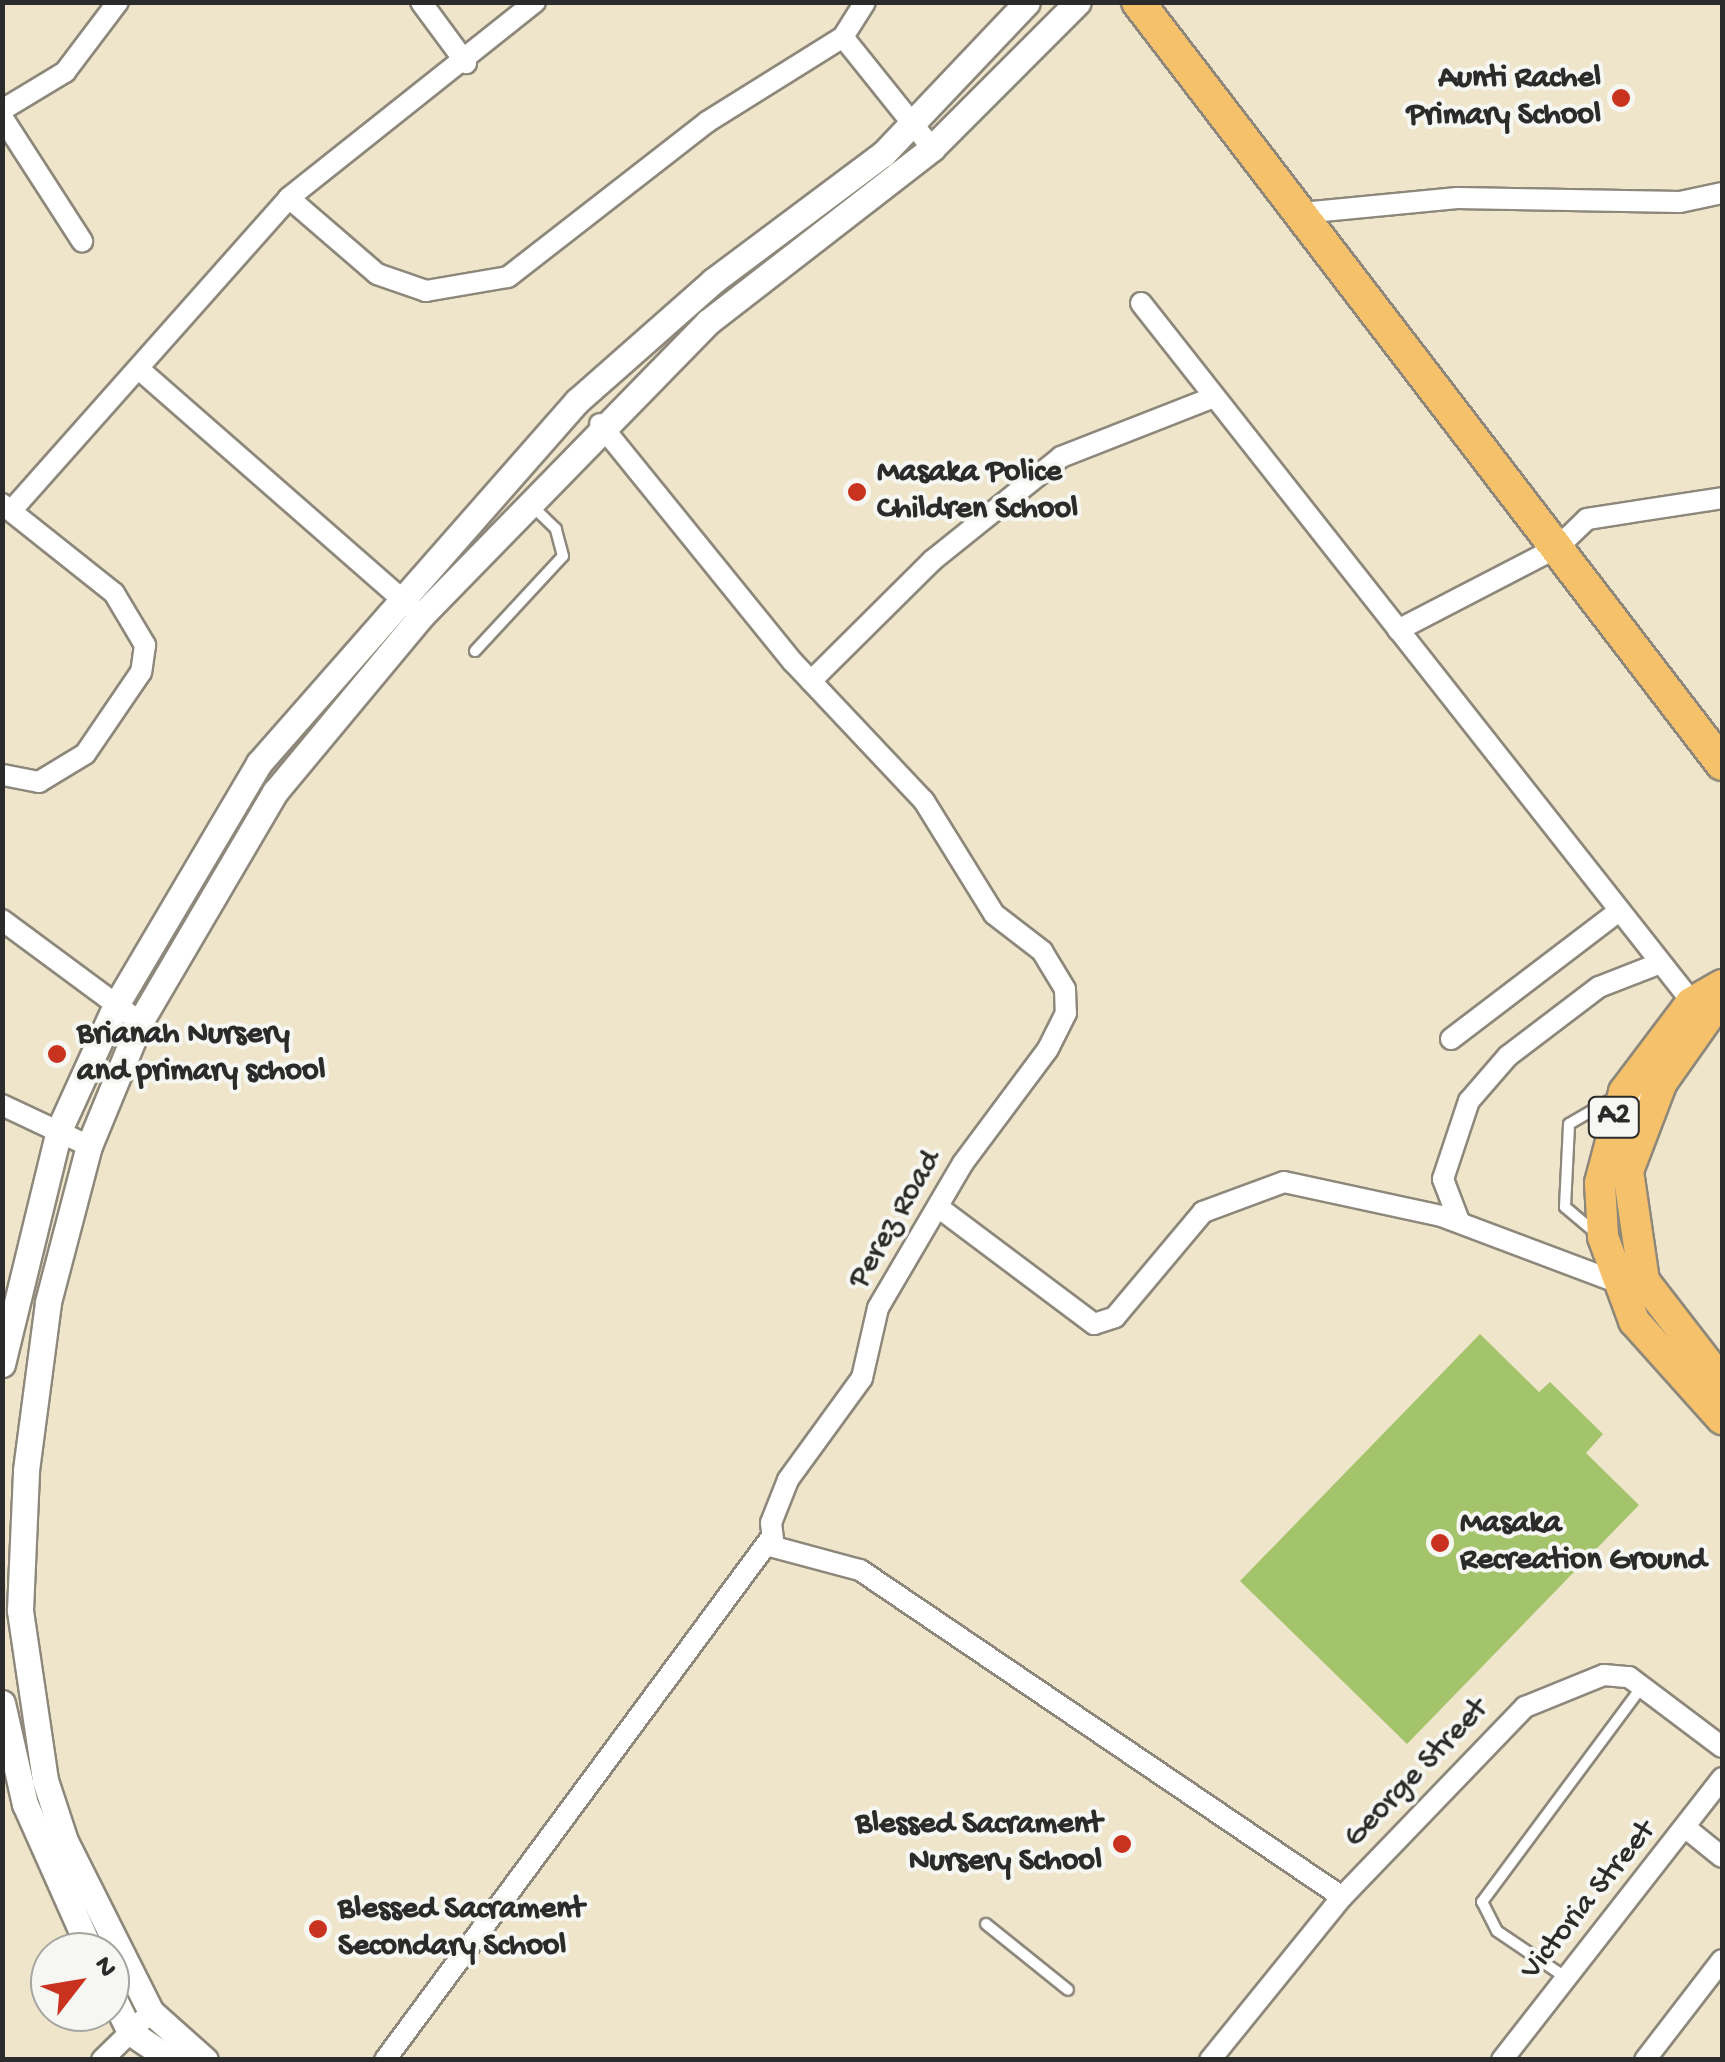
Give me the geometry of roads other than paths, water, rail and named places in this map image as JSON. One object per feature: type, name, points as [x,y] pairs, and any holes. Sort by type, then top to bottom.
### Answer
[{"type":"highway","points":[[1138,2],[1722,764]]},
{"type":"main road","name":"A2","points":[[1722,985],[1607,1134],[1618,1235],[1630,1284],[1655,1352],[1722,1420]]},
{"type":"main road","name":"A2","points":[[1630,1284],[1722,1382]]},
{"type":"street","points":[[82,241],[2,114],[64,72],[118,2]]},
{"type":"street","points":[[422,2],[466,64]]},
{"type":"street","points":[[2,774],[39,782],[85,754],[141,672],[145,646],[114,593],[7,507],[138,369],[289,198],[466,64],[535,2]]},
{"type":"street","points":[[289,198],[377,274],[426,292],[467,290],[508,277],[707,122],[843,37],[866,2]]},
{"type":"street","points":[[2,1364],[60,1130],[116,1005],[259,763],[401,596],[577,401],[712,281],[914,126],[1026,2]]},
{"type":"street","points":[[205,2060],[151,2012],[44,1780],[11,1609],[48,1302],[89,1146],[140,1022],[275,792],[421,616],[600,424],[708,322],[932,148],[1078,2]]},
{"type":"street","points":[[843,37],[932,148]]},
{"type":"street","points":[[1302,213],[1457,198],[1680,202],[1722,193]]},
{"type":"street","points":[[1141,304],[1615,914],[1658,964],[1707,1007]]},
{"type":"street","points":[[138,369],[421,616]]},
{"type":"street","points":[[811,681],[933,560],[1061,457],[1214,397]]},
{"type":"street","name":"Perez Road","points":[[600,424],[811,681],[924,801],[994,914],[1042,951],[1064,988],[1066,1013],[1048,1049],[938,1207],[878,1308],[862,1378],[776,1504],[772,1538]]},
{"type":"street","points":[[1398,630],[1558,547],[1601,514],[1722,498]]},
{"type":"street","points":[[1451,1039],[1615,914]]},
{"type":"street","points":[[2,920],[140,1022]]},
{"type":"street","points":[[1459,1221],[1443,1179],[1469,1101],[1508,1056],[1599,987],[1658,964]]},
{"type":"street","points":[[2,1105],[89,1146]]},
{"type":"street","points":[[938,1207],[1094,1324],[1116,1318],[1203,1212],[1256,1186],[1284,1182],[1459,1221],[1630,1284]]},
{"type":"street","points":[[386,2060],[772,1538],[782,1553],[860,1570],[1342,1897]]},
{"type":"street","name":"George Street","points":[[1210,2060],[1342,1897],[1493,1731],[1525,1708],[1604,1676],[1644,1684]]},
{"type":"street","points":[[1644,1684],[1722,1747]]},
{"type":"street","points":[[2,1703],[25,1804],[82,1932]]},
{"type":"street","name":"Victoria Street","points":[[1502,2060],[1722,1778]]},
{"type":"street","points":[[1686,1828],[1722,1858]]},
{"type":"street","points":[[1645,2060],[1722,1960]]},
{"type":"street","points":[[102,2060],[151,2012]]},
{"type":"street","points":[[130,2032],[172,2060]]},
{"type":"lane","points":[[475,651],[563,556],[556,529],[527,502]]},
{"type":"lane","points":[[1566,1978],[1497,1931],[1482,1902],[1644,1684]]},
{"type":"lane","points":[[986,1924],[1068,1990]]},
{"type":"place","name":"Aunti Rachel Primary School","points":[[1621,98]]},
{"type":"place","name":"Masaka Police Children School","points":[[857,492]]},
{"type":"place","name":"Brianah Nursery and primary school","points":[[57,1054]]},
{"type":"place","name":"Masaka Recreation Ground","points":[[1440,1543]]},
{"type":"place","name":"Blessed Sacrament Nursery School","points":[[1122,1844]]},
{"type":"place","name":"Blessed Sacrament Secondary School","points":[[318,1929]]}]
